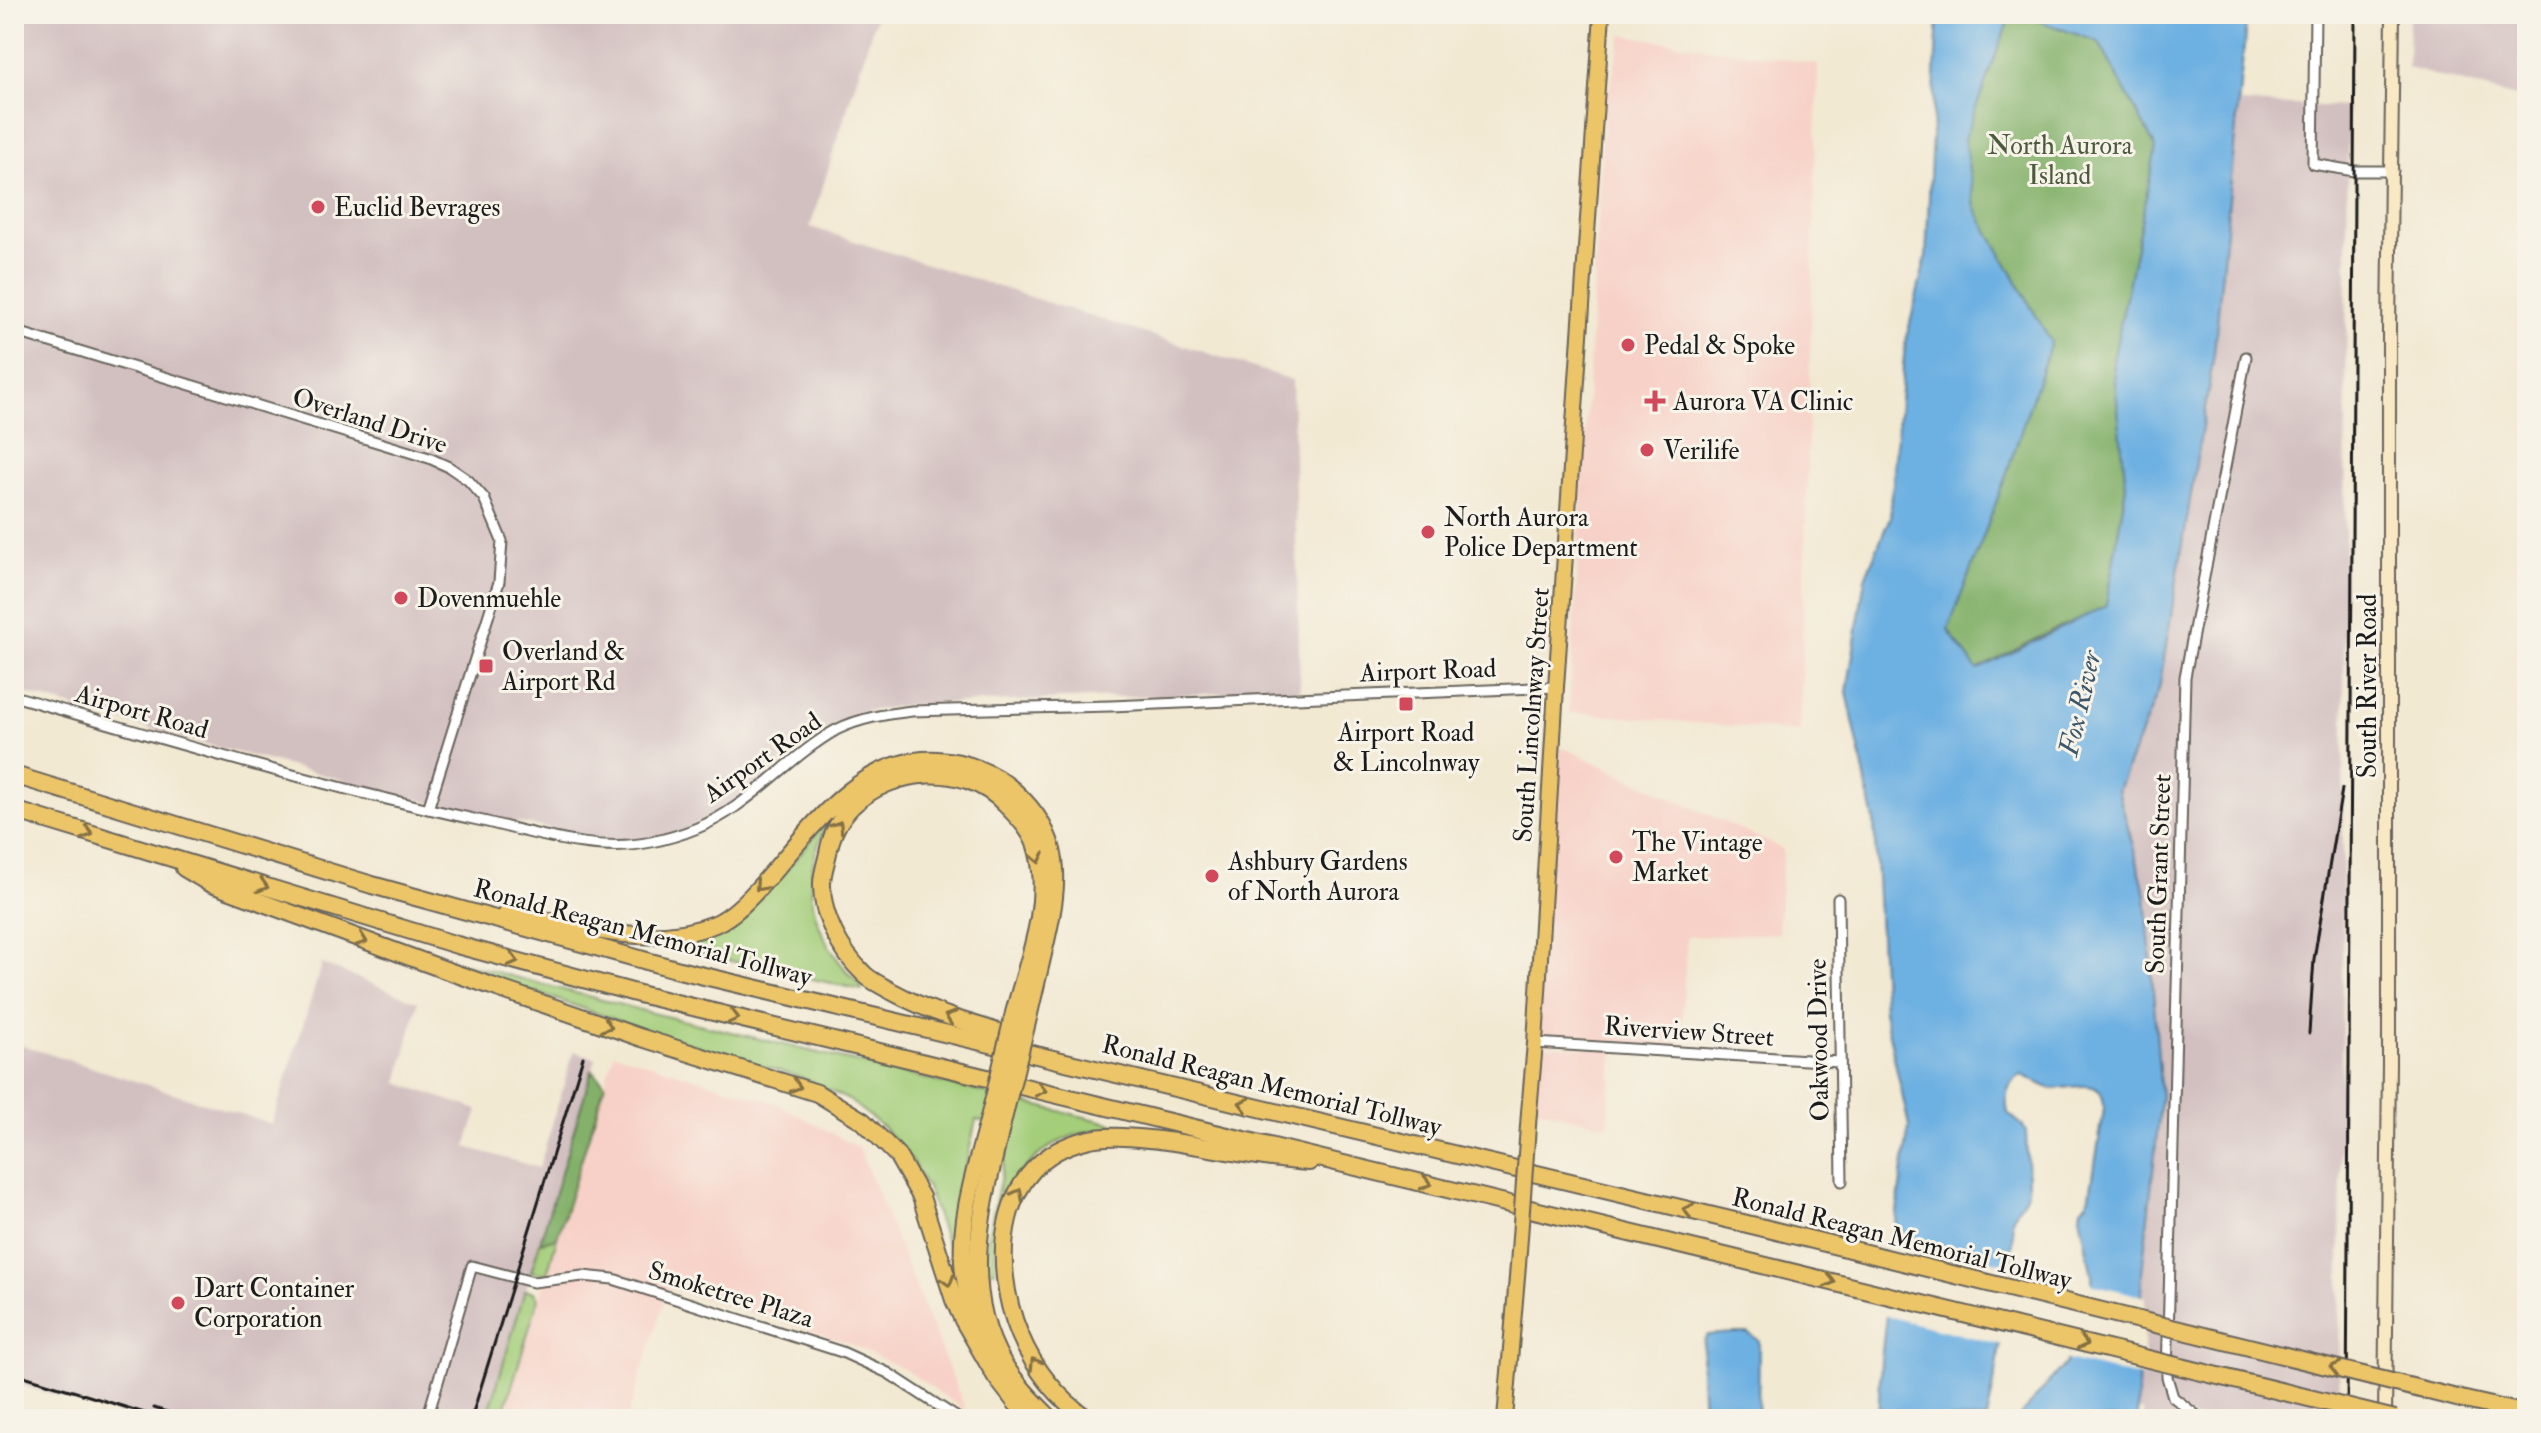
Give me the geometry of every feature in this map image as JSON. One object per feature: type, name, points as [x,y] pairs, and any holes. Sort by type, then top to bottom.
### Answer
[{"type":"highway","points":[[441,905],[527,916],[635,936],[678,935],[718,923],[752,896],[824,814],[851,788],[881,770],[917,759],[949,760],[982,769],[1011,788],[1032,808],[1047,834],[1056,867],[1055,901],[968,1206],[963,1270],[969,1303],[996,1377]]},
{"type":"highway","points":[[1021,1016],[1040,913],[1042,883],[1038,851],[1024,822],[995,793],[965,779],[933,773],[903,777],[851,806],[832,834],[822,884],[830,927],[847,957],[867,978],[916,1005],[999,1031],[1048,1056]]},
{"type":"highway","name":"Ronald Reagan Memorial Tollway","points":[[14,775],[441,905],[683,971],[1764,1228],[2527,1414]]},
{"type":"highway","points":[[14,810],[457,945],[643,995],[2395,1419]]},
{"type":"highway","points":[[162,855],[209,883],[451,972],[612,1028],[817,1093],[863,1121],[897,1155],[921,1197],[954,1300],[996,1377],[1032,1419]]},
{"type":"highway","points":[[998,1108],[976,1266],[989,1335],[1011,1374],[1051,1419]]},
{"type":"highway","points":[[1088,1419],[1053,1388],[1034,1363],[1020,1336],[1010,1306],[1004,1235],[1016,1194],[1035,1168],[1064,1148],[1087,1140],[1112,1137],[1207,1146],[1284,1161],[1351,1164]]},
{"type":"main road","name":"South Lincolnway Street","points":[[1505,1419],[1535,1043],[1602,14]]},
{"type":"main road","name":"South River Road","points":[[2385,1419],[2390,1021],[2389,329],[2393,14]]},
{"type":"street","points":[[2315,14],[2313,164],[2354,171],[2393,171]]},
{"type":"street","name":"Overland Drive","points":[[14,331],[429,458],[468,480],[484,498],[502,541],[499,582],[428,809]]},
{"type":"street","name":"South Grant Street","points":[[2201,1419],[2173,1397],[2167,1377],[2185,677],[2246,357]]},
{"type":"street","name":"Airport Road","points":[[14,696],[283,774],[576,842],[603,845],[644,844],[680,835],[716,819],[818,742],[852,723],[885,714],[1556,687]]},
{"type":"street","name":"Oakwood Drive","points":[[1838,899],[1842,1181]]},
{"type":"street","name":"Riverview Street","points":[[1535,1043],[1839,1062]]},
{"type":"street","name":"Smoketree Plaza","points":[[427,1419],[472,1266],[533,1282],[583,1276],[613,1279],[842,1352],[888,1373],[959,1419]]},
{"type":"shaded area","points":[[14,14],[877,14],[810,227],[1292,380],[1300,690],[909,705],[861,712],[824,731],[717,814],[671,837],[622,843],[465,812],[182,738],[14,690]]},
{"type":"shaded area","points":[[2409,14],[2527,14],[2527,100],[2408,68]]},
{"type":"shaded area","points":[[1622,35],[1818,64],[1800,732],[1569,712],[1604,110]]},
{"type":"shaded area","points":[[2238,103],[2348,107],[2339,1419],[2143,1419],[2143,1411],[2138,1409],[2146,895],[2118,790],[2159,689],[2214,354]]},
{"type":"shaded area","points":[[1555,744],[1783,849],[1778,933],[1687,937],[1680,1050],[1537,1042]]},
{"type":"shaded area","points":[[322,964],[418,1002],[398,1083],[478,1110],[466,1147],[539,1168],[574,1051],[596,1058],[487,1419],[136,1419],[14,1383],[14,1043],[272,1124]]},
{"type":"shaded area","points":[[1536,1045],[1613,1049],[1608,1126],[1530,1107]]},
{"type":"shaded area","points":[[614,1053],[776,1103],[859,1148],[966,1411],[906,1370],[846,1342],[668,1288],[627,1419],[502,1419]]},
{"type":"green space","name":"North Aurora Island","points":[[2011,14],[2019,14],[2099,42],[2156,148],[2113,361],[2126,486],[2106,607],[1977,670],[1948,630],[2003,484],[2051,342],[1975,208],[1964,138]]},
{"type":"green space","points":[[825,824],[812,869],[811,891],[815,912],[832,952],[862,990],[663,946],[716,929],[756,902]]},
{"type":"green space","points":[[431,955],[648,1012],[1126,1127],[1125,1130],[1092,1131],[1070,1137],[1040,1154],[1027,1166],[1001,1210],[995,1238],[995,1271],[986,1271],[989,1230],[1012,1128],[976,1120],[958,1202],[952,1259],[927,1188],[912,1161],[884,1128],[849,1100],[803,1078],[654,1033],[526,989],[524,991]]},
{"type":"green space","points":[[592,1070],[605,1084],[557,1238],[540,1242]]},
{"type":"green space","points":[[557,1238],[547,1274],[531,1272],[540,1242]]},
{"type":"green space","points":[[525,1290],[534,1292],[538,1299],[502,1419],[487,1419]]},
{"type":"water","name":"Fox River","points":[[1938,14],[2011,14],[1964,139],[1975,208],[2051,342],[2003,484],[1948,630],[1977,670],[2106,606],[2126,486],[2113,361],[2156,148],[2099,42],[2019,14],[2247,14],[2214,354],[2159,689],[2118,790],[2146,895],[2161,1098],[2142,1272],[2137,1419],[2017,1419],[2066,1363],[2092,1292],[2092,1276],[2080,1215],[2090,1195],[2104,1109],[2103,1098],[2093,1087],[2050,1088],[2021,1075],[2009,1087],[2007,1102],[2008,1113],[2026,1132],[2028,1186],[2012,1219],[2013,1240],[1997,1368],[1987,1419],[1878,1419],[1881,1361],[1909,1126],[1884,1011],[1874,821],[1847,692],[1865,578],[1890,517],[1905,344],[1926,257]]},
{"type":"water","points":[[1747,1333],[1759,1340],[1758,1419],[1703,1419],[1701,1374],[1704,1340],[1708,1335]]},
{"type":"pier","points":[[1890,1236],[2014,1266],[2003,1345],[1882,1315]]},
{"type":"pier","points":[[2088,1283],[2146,1297],[2143,1378],[2063,1359],[2076,1329]]},
{"type":"railway","points":[[2347,1419],[2355,14]]},
{"type":"railway","points":[[2309,1033],[2314,959],[2342,789]]},
{"type":"railway","points":[[471,1419],[583,1057]]},
{"type":"railway","points":[[14,1373],[164,1419]]},
{"type":"railway","points":[[154,1408],[189,1419]]},
{"type":"place","name":"Euclid Bevrages","points":[[318,207]]},
{"type":"place","name":"Pedal & Spoke","points":[[1628,345]]},
{"type":"place","name":"Aurora VA Clinic","points":[[1655,401]]},
{"type":"place","name":"Verilife","points":[[1647,450]]},
{"type":"place","name":"North Aurora Police Department","points":[[1428,532]]},
{"type":"place","name":"Dovenmuehle","points":[[401,598]]},
{"type":"place","name":"Overland & Airport Rd","points":[[486,666]]},
{"type":"place","name":"Airport Road & Lincolnway","points":[[1406,704]]},
{"type":"place","name":"The Vintage Market","points":[[1616,857]]},
{"type":"place","name":"Ashbury Gardens of North Aurora","points":[[1212,876]]},
{"type":"place","name":"Dart Container Corporation","points":[[178,1303]]}]
